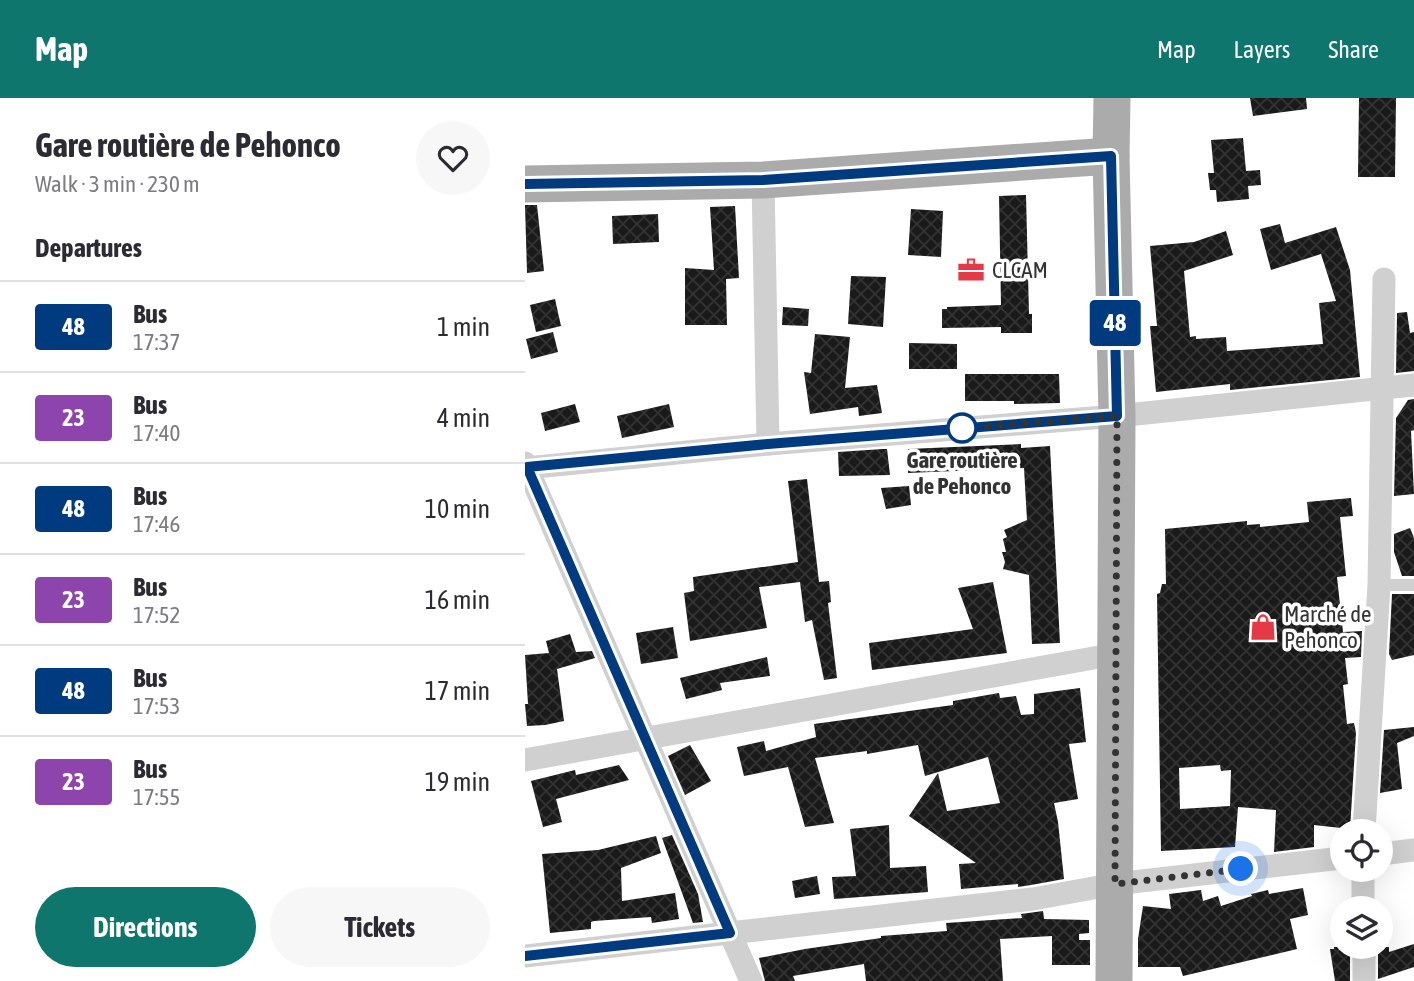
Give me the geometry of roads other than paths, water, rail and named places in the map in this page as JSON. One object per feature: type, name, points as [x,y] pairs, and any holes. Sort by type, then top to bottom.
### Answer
[{"type":"main road","points":[[1112,98],[1117,416],[1114,981]]},
{"type":"main road","points":[[525,184],[763,180],[1111,156]]},
{"type":"street","points":[[763,180],[768,444]]},
{"type":"street","points":[[1365,819],[1379,585],[1384,279]]},
{"type":"street","points":[[751,981],[526,466],[1117,416],[1414,386]]},
{"type":"street","points":[[525,760],[1116,654]]},
{"type":"street","points":[[1393,852],[1414,850]]},
{"type":"street","points":[[525,956],[1033,899],[1115,884],[1330,859]]},
{"type":"street","points":[[1364,959],[1364,981]]},
{"type":"lane","points":[[1379,585],[1414,585]]},
{"type":"place","name":"CLCAM","points":[[971,270]]},
{"type":"place","name":"Gare routière de Pehonco","points":[[962,428]]},
{"type":"place","name":"Marché de Pehonco","points":[[1263,627]]}]
